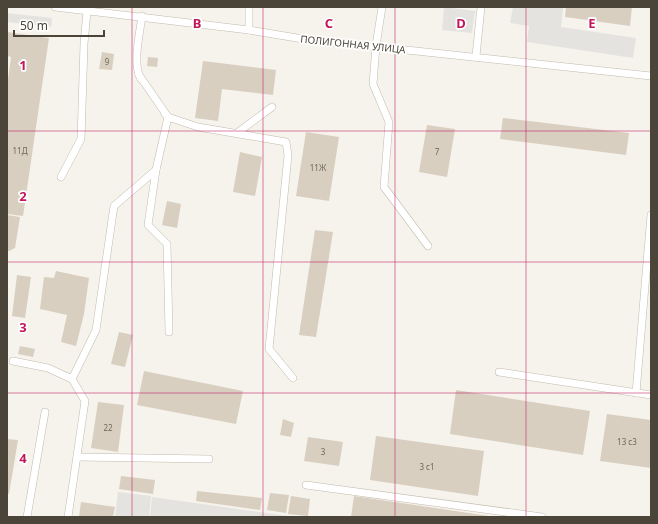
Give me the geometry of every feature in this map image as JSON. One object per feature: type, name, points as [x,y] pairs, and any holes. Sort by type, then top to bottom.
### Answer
[{"type":"lane","name":"ПОЛИГОННАЯ УЛИЦА","points":[[55,7],[142,16],[249,30],[303,39],[476,56],[651,76]]},
{"type":"lane","points":[[249,7],[249,30]]},
{"type":"lane","points":[[382,7],[376,46],[373,84],[390,122],[384,187],[428,246]]},
{"type":"lane","points":[[476,56],[481,7]]},
{"type":"lane","points":[[61,177],[81,139],[84,44],[88,11]]},
{"type":"lane","points":[[142,16],[137,52],[139,75],[168,117],[198,127],[286,142],[288,155],[269,349],[293,378]]},
{"type":"lane","points":[[237,133],[272,107]]},
{"type":"lane","points":[[168,117],[156,170],[148,225],[167,244],[169,332]]},
{"type":"lane","points":[[72,379],[96,330],[114,206],[156,170]]},
{"type":"lane","points":[[636,393],[651,214]]},
{"type":"lane","points":[[13,361],[48,368],[72,379],[85,401],[68,517]]},
{"type":"lane","points":[[499,372],[651,395]]},
{"type":"lane","points":[[27,517],[45,412]]},
{"type":"lane","points":[[78,457],[209,459]]},
{"type":"lane","points":[[306,485],[542,517]]},
{"type":"shaded area","points":[[444,7],[475,11],[472,33],[442,30]]},
{"type":"shaded area","points":[[513,7],[563,7],[561,27],[636,38],[633,58],[527,42],[529,26],[510,23]]},
{"type":"shaded area","points":[[7,13],[52,18],[51,27],[7,22]]},
{"type":"shaded area","points":[[118,492],[151,496],[149,517],[115,517]]},
{"type":"shaded area","points":[[152,497],[295,517],[150,517]]},
{"type":"building","points":[[566,7],[632,7],[630,26],[565,17]]},
{"type":"building","points":[[7,32],[49,38],[23,216],[7,214],[7,87],[11,57],[7,56]]},
{"type":"building","points":[[102,52],[114,54],[112,70],[99,69]]},
{"type":"building","points":[[148,57],[158,58],[157,67],[147,66]]},
{"type":"building","points":[[203,61],[276,70],[273,95],[222,89],[218,121],[195,118]]},
{"type":"building","points":[[503,118],[629,133],[626,155],[500,139]]},
{"type":"building","points":[[427,125],[455,129],[447,177],[419,172]]},
{"type":"building","points":[[306,132],[339,137],[329,201],[296,196]]},
{"type":"building","points":[[240,152],[262,157],[255,196],[233,192]]},
{"type":"building","points":[[167,201],[181,204],[177,228],[162,225]]},
{"type":"building","points":[[7,215],[20,217],[15,248],[7,252]]},
{"type":"building","points":[[315,230],[333,232],[316,337],[299,335]]},
{"type":"building","points":[[56,271],[89,278],[84,314],[76,346],[61,342],[67,315],[40,309],[44,277],[54,278]]},
{"type":"building","points":[[17,275],[31,277],[25,318],[12,316]]},
{"type":"building","points":[[119,332],[133,335],[125,367],[111,364]]},
{"type":"building","points":[[20,346],[35,349],[33,357],[18,354]]},
{"type":"building","points":[[144,371],[243,391],[236,424],[137,405]]},
{"type":"building","points":[[456,390],[590,411],[583,455],[450,434]]},
{"type":"building","points":[[98,402],[124,405],[118,452],[91,448]]},
{"type":"building","points":[[607,414],[651,420],[651,468],[600,461]]},
{"type":"building","points":[[283,419],[294,423],[291,437],[280,435]]},
{"type":"building","points":[[376,436],[484,451],[478,496],[370,480]]},
{"type":"building","points":[[308,437],[343,442],[339,466],[304,461]]},
{"type":"building","points":[[7,439],[18,440],[9,494],[7,493]]},
{"type":"building","points":[[121,476],[155,480],[153,494],[119,489]]},
{"type":"building","points":[[197,491],[262,498],[260,510],[196,501]]},
{"type":"building","points":[[270,493],[289,495],[286,513],[267,510]]},
{"type":"building","points":[[291,496],[310,499],[308,516],[288,514]]},
{"type":"building","points":[[354,496],[489,516],[489,517],[351,517]]},
{"type":"building","points":[[81,502],[115,507],[113,517],[79,517]]}]
